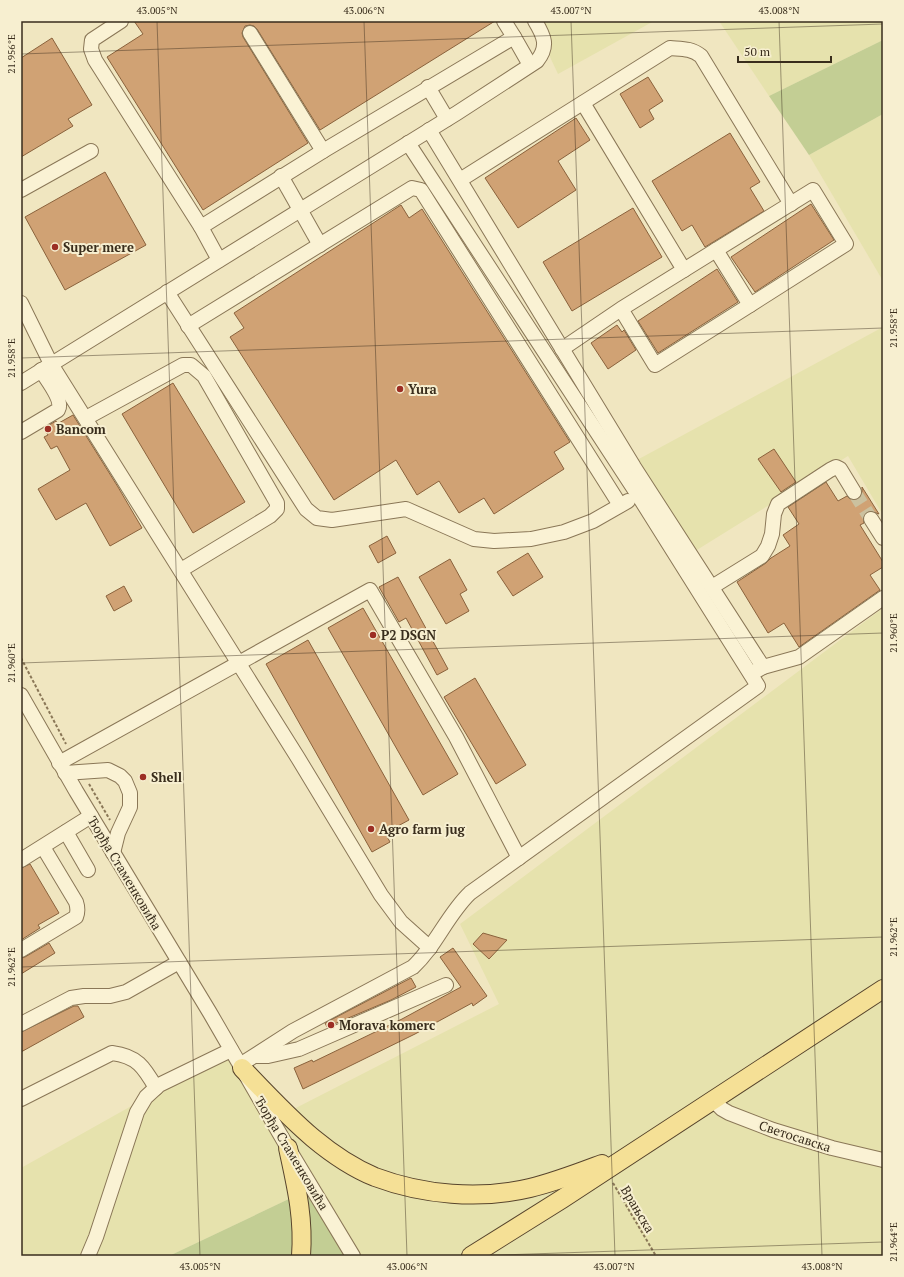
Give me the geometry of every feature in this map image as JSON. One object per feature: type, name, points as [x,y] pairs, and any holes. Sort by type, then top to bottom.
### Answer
[{"type":"main road","points":[[471,1256],[633,1153],[883,989]]},
{"type":"main road","points":[[241,1067],[292,1120],[331,1152],[374,1176],[401,1185],[430,1191],[459,1194],[491,1194],[529,1188],[556,1181],[633,1153]]},
{"type":"main road","points":[[288,1148],[299,1195],[302,1222],[301,1256]]},
{"type":"street","points":[[120,21],[92,40],[91,49],[95,60],[200,227],[219,260]]},
{"type":"street","points":[[504,21],[530,65]]},
{"type":"street","points":[[21,383],[447,119],[536,62],[541,56],[544,44],[542,32],[535,21]]},
{"type":"street","points":[[250,33],[323,150]]},
{"type":"street","points":[[200,227],[323,150],[514,37]]},
{"type":"street","points":[[460,180],[670,48],[687,49],[695,51],[701,56],[791,204]]},
{"type":"street","points":[[428,87],[447,119]]},
{"type":"street","points":[[583,103],[684,270]]},
{"type":"street","points":[[429,130],[634,468],[763,667]]},
{"type":"street","points":[[408,143],[638,495],[755,680]]},
{"type":"street","points":[[21,190],[91,151]]},
{"type":"street","points":[[281,176],[320,245]]},
{"type":"street","points":[[188,326],[412,188],[421,190],[620,505]]},
{"type":"street","points":[[562,349],[621,309],[812,190],[846,244],[655,365],[621,309]]},
{"type":"street","points":[[716,250],[750,305]]},
{"type":"street","points":[[167,292],[306,509],[318,518],[332,520],[406,509],[474,539],[494,542],[513,541],[564,532],[593,521],[638,495]]},
{"type":"street","points":[[21,304],[60,400],[60,407],[58,410],[21,432]]},
{"type":"street","points":[[86,418],[183,364],[191,365],[204,376],[277,503],[277,509],[270,516],[181,570]]},
{"type":"street","points":[[46,367],[86,418],[298,758],[381,895],[401,922],[430,948]]},
{"type":"street","points":[[712,587],[762,556],[768,546],[772,534],[774,514],[778,504],[836,467],[840,469],[854,492]]},
{"type":"street","points":[[871,519],[883,538]]},
{"type":"street","points":[[113,853],[118,833],[130,807],[130,794],[125,781],[120,776],[108,770],[82,772],[62,768],[72,755],[370,590],[460,744],[519,858]]},
{"type":"street","points":[[241,1067],[293,1032],[406,972],[418,962],[430,948],[454,910],[470,893],[519,858],[755,680],[763,667],[799,658],[883,598]]},
{"type":"street","name":"Ђорђа Стаменковића","points":[[21,695],[62,768],[353,1256]]},
{"type":"street","points":[[21,860],[91,816]]},
{"type":"street","points":[[66,832],[88,870]]},
{"type":"street","points":[[21,950],[76,918],[78,913],[76,902],[43,847]]},
{"type":"street","points":[[21,1024],[71,998],[110,996],[126,992],[179,962]]},
{"type":"street","points":[[256,1056],[268,1056],[299,1049],[446,985]]},
{"type":"street","points":[[88,1256],[96,1237],[137,1112],[146,1097],[159,1085],[231,1050]]},
{"type":"street","points":[[21,1100],[112,1053],[122,1054],[138,1062],[145,1069],[156,1088]]},
{"type":"street","name":"Светосавска","points":[[713,1100],[722,1109],[729,1113],[773,1130],[832,1148],[883,1160]]},
{"type":"path","points":[[21,658],[72,755]]},
{"type":"path","points":[[82,772],[118,833]]},
{"type":"path","name":"Врањска","points":[[605,1171],[656,1256]]},
{"type":"shaded area","points":[[533,21],[654,21],[558,74]]},
{"type":"shaded area","points":[[719,21],[883,21],[883,40],[769,96]]},
{"type":"shaded area","points":[[883,114],[883,281],[809,155]]},
{"type":"shaded area","points":[[883,327],[883,515],[848,456],[692,553],[637,460]]},
{"type":"shaded area","points":[[883,608],[883,1256],[353,1256],[312,1188],[169,1256],[21,1256],[21,1168],[231,1050],[286,1113],[499,1004],[460,924]]},
{"type":"green space","points":[[883,40],[883,114],[809,155],[769,96]]},
{"type":"green space","points":[[312,1188],[353,1256],[169,1256]]},
{"type":"building","points":[[134,21],[495,21],[320,130],[257,29],[250,25],[245,26],[242,33],[243,37],[308,143],[203,210],[107,57],[143,34]]},
{"type":"building","points":[[52,38],[92,105],[68,119],[73,126],[21,157],[21,58]]},
{"type":"building","points":[[648,77],[663,101],[649,110],[654,119],[640,128],[620,94]]},
{"type":"building","points":[[576,118],[590,140],[558,161],[576,190],[518,228],[485,178]]},
{"type":"building","points":[[730,133],[760,182],[750,188],[764,211],[705,247],[692,225],[682,231],[652,181]]},
{"type":"building","points":[[105,172],[146,245],[65,290],[25,217]]},
{"type":"building","points":[[811,204],[834,240],[755,292],[731,257]]},
{"type":"building","name":"Yura","points":[[401,205],[409,218],[422,209],[570,442],[554,452],[564,469],[494,514],[484,498],[459,513],[439,481],[417,495],[396,460],[334,500],[230,337],[244,328],[234,313]]},
{"type":"building","points":[[633,208],[662,257],[572,311],[543,262]]},
{"type":"building","points":[[717,269],[738,302],[658,353],[638,321]]},
{"type":"building","points":[[617,325],[622,332],[624,330],[636,350],[608,369],[591,343]]},
{"type":"building","points":[[173,383],[245,502],[193,533],[122,414]]},
{"type":"building","points":[[73,415],[142,528],[110,546],[86,503],[56,520],[38,489],[70,470],[57,446],[51,449],[44,437],[48,435],[44,428],[56,421],[57,424]]},
{"type":"building","points":[[774,449],[796,482],[781,492],[758,459]]},
{"type":"building","points":[[826,482],[838,501],[847,496],[854,500],[859,499],[862,496],[862,487],[879,514],[871,511],[867,512],[863,515],[864,523],[860,525],[883,562],[883,567],[870,575],[880,590],[799,647],[784,623],[768,633],[737,582],[790,546],[783,535],[799,524],[788,507]]},
{"type":"building","points":[[387,536],[396,553],[378,563],[369,546]]},
{"type":"building","points":[[528,553],[543,577],[513,596],[497,572]]},
{"type":"building","points":[[450,559],[467,590],[460,594],[469,611],[446,624],[419,577]]},
{"type":"building","points":[[398,577],[448,669],[437,675],[406,618],[399,622],[379,587]]},
{"type":"building","points":[[124,586],[132,601],[114,611],[106,596]]},
{"type":"building","points":[[363,608],[458,774],[423,795],[328,628]]},
{"type":"building","points":[[308,640],[409,820],[385,833],[390,842],[372,852],[266,664]]},
{"type":"building","points":[[475,678],[526,765],[496,784],[444,697]]},
{"type":"building","points":[[30,864],[59,913],[38,925],[40,928],[21,940],[21,868]]},
{"type":"building","points":[[483,933],[507,940],[489,959],[473,944]]},
{"type":"building","points":[[49,943],[55,953],[21,974],[21,958]]},
{"type":"building","points":[[453,948],[487,996],[473,1006],[472,1003],[415,1034],[303,1089],[294,1068],[312,1060],[313,1062],[402,1019],[461,987],[440,957]]},
{"type":"building","points":[[411,978],[416,987],[391,1000],[327,1027],[325,1023]]},
{"type":"building","points":[[74,1006],[78,1006],[84,1017],[21,1052],[21,1032]]},
{"type":"tunnel","points":[[854,492],[871,519]]},
{"type":"place","name":"Super mere","points":[[55,247]]},
{"type":"place","name":"Yura","points":[[400,389]]},
{"type":"place","name":"Bancom","points":[[48,429]]},
{"type":"place","name":"P2 DSGN","points":[[373,635]]},
{"type":"place","name":"Shell","points":[[143,777]]},
{"type":"place","name":"Agro farm jug","points":[[371,829]]},
{"type":"place","name":"Morava komerc","points":[[331,1025]]}]
